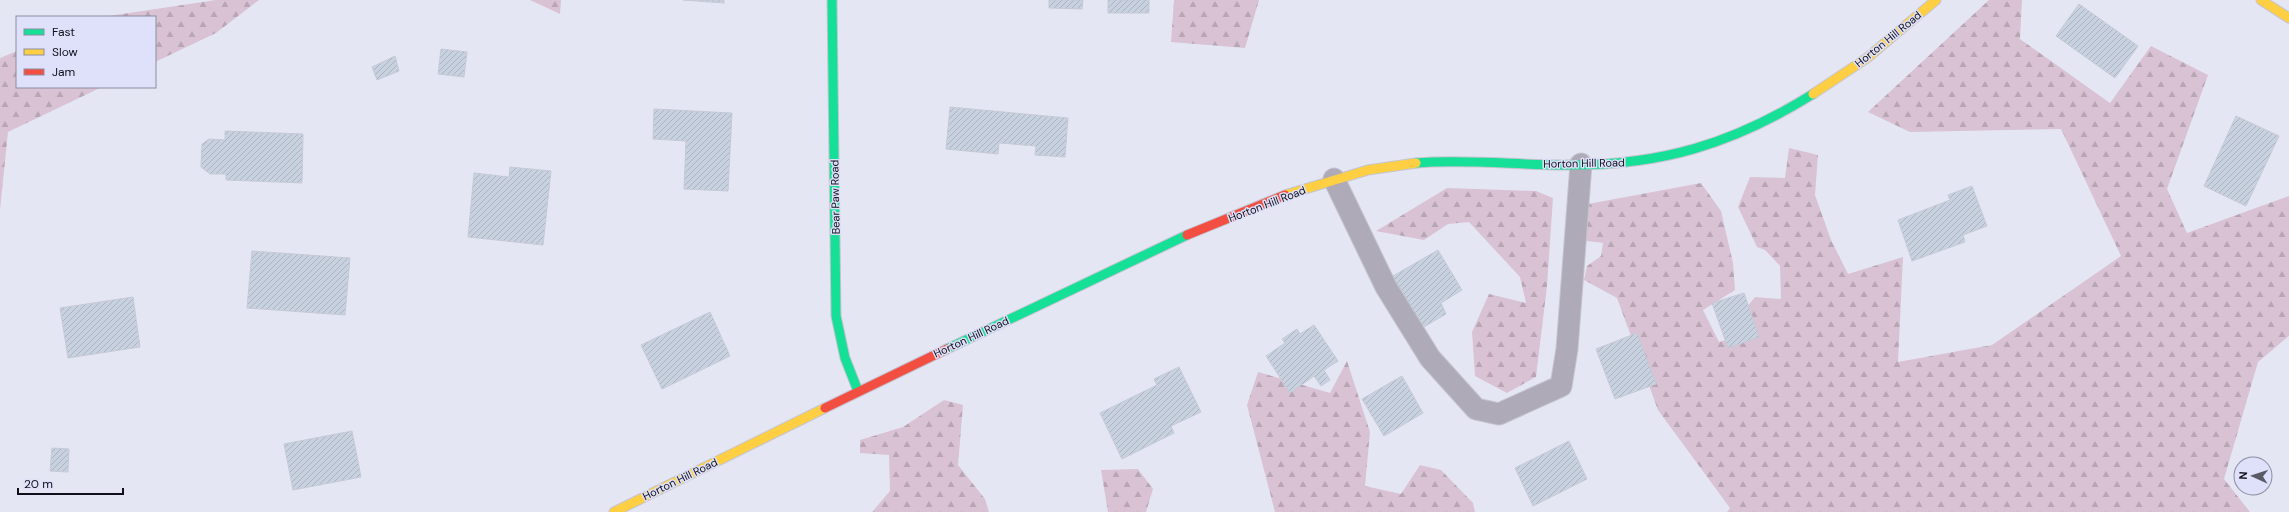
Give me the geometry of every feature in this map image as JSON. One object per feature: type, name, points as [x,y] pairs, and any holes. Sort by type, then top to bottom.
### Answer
[{"type":"street","name":"Bear Paw Road","points":[[832,0],[836,316],[845,358],[858,391]]},
{"type":"street","name":"Horton Hill Road","points":[[614,512],[858,391],[1232,216],[1285,195],[1334,179],[1394,165],[1438,162],[1620,164],[1662,158],[1708,145],[1762,123],[1827,87],[1936,0]]},
{"type":"street","points":[[2261,0],[2289,18]]},
{"type":"lane","points":[[1334,179],[1386,287],[1430,358],[1476,409],[1499,414],[1561,386],[1567,349],[1580,164]]},
{"type":"green space","points":[[216,0],[259,0],[216,33],[156,62],[156,16],[109,16]]},
{"type":"green space","points":[[530,0],[561,0],[560,14]]},
{"type":"green space","points":[[1174,0],[1259,0],[1245,48],[1171,42]]},
{"type":"green space","points":[[1989,0],[2022,0],[2020,39],[2110,103],[2151,46],[2208,75],[2167,189],[2187,233],[2289,196],[2289,336],[2258,362],[2224,479],[2233,490],[2233,496],[2237,496],[2250,512],[1727,512],[1730,508],[1658,410],[1617,298],[1584,280],[1587,266],[1601,256],[1603,243],[1579,240],[1588,204],[1701,183],[1721,211],[1733,263],[1735,290],[1703,310],[1719,342],[1749,333],[1742,313],[1755,297],[1781,299],[1780,266],[1765,250],[1757,247],[1738,207],[1750,177],[1785,178],[1789,148],[1818,155],[1815,195],[1831,240],[1848,274],[1903,257],[1898,362],[1992,345],[2121,256],[2061,129],[1910,132],[1868,112]]},
{"type":"green space","points":[[16,51],[16,88],[100,88],[8,132],[0,210],[0,58]]},
{"type":"green space","points":[[1447,188],[1536,191],[1553,198],[1547,286],[1536,377],[1507,393],[1475,376],[1472,332],[1489,294],[1526,303],[1520,277],[1469,222],[1448,224],[1424,240],[1376,231]]},
{"type":"green space","points":[[1347,361],[1370,432],[1365,486],[1401,494],[1420,465],[1441,470],[1473,503],[1475,512],[1275,512],[1247,405],[1258,372],[1330,393]]},
{"type":"green space","points":[[944,400],[963,405],[958,465],[985,499],[989,512],[872,512],[890,491],[889,455],[860,453],[860,440],[903,427]]},
{"type":"green space","points":[[1138,469],[1153,489],[1146,512],[1108,512],[1101,470]]},
{"type":"building","points":[[683,0],[724,0],[724,3]]},
{"type":"building","points":[[1049,0],[1083,0],[1082,9],[1049,8]]},
{"type":"building","points":[[1108,0],[1149,0],[1149,13],[1108,13]]},
{"type":"building","points":[[2079,4],[2138,46],[2115,78],[2056,36]]},
{"type":"building","points":[[441,49],[467,52],[464,77],[438,74]]},
{"type":"building","points":[[395,56],[399,71],[377,80],[372,67]]},
{"type":"building","points":[[950,107],[1068,118],[1065,157],[1035,155],[1036,146],[999,143],[998,154],[946,149]]},
{"type":"building","points":[[654,109],[732,113],[728,191],[684,189],[686,141],[653,139]]},
{"type":"building","points":[[2236,116],[2279,136],[2246,206],[2204,186]]},
{"type":"building","points":[[225,131],[303,134],[302,183],[226,180],[226,174],[210,174],[201,167],[202,144],[209,139],[225,140]]},
{"type":"building","points":[[510,167],[551,171],[543,245],[468,237],[474,173],[509,177]]},
{"type":"building","points":[[1972,186],[1987,226],[1963,235],[1965,242],[1912,261],[1898,220],[1950,200],[1948,195]]},
{"type":"building","points":[[1438,250],[1462,290],[1441,303],[1446,314],[1422,328],[1393,276]]},
{"type":"building","points":[[252,251],[350,258],[345,315],[247,308]]},
{"type":"building","points":[[1744,293],[1759,337],[1728,348],[1712,303]]},
{"type":"building","points":[[133,297],[140,347],[68,358],[60,308]]},
{"type":"building","points":[[710,312],[730,356],[662,389],[641,345]]},
{"type":"building","points":[[1314,325],[1338,361],[1324,370],[1330,380],[1321,386],[1314,376],[1290,393],[1266,356],[1285,343],[1282,339],[1297,329],[1300,334]]},
{"type":"building","points":[[1637,333],[1656,384],[1615,399],[1596,349]]},
{"type":"building","points":[[1179,367],[1201,412],[1171,426],[1174,433],[1122,459],[1100,413],[1157,385],[1154,379]]},
{"type":"building","points":[[1402,376],[1423,413],[1384,436],[1362,399]]},
{"type":"building","points":[[352,431],[361,477],[293,490],[284,444]]},
{"type":"building","points":[[1569,441],[1587,479],[1533,506],[1515,468]]},
{"type":"building","points":[[52,448],[69,449],[68,472],[50,471]]},
{"type":"traffic: fast","points":[[832,0],[836,316],[845,358],[858,391]]},
{"type":"traffic: fast","points":[[1416,163],[1491,162],[1565,165],[1600,164],[1664,156],[1695,149],[1724,139],[1754,126],[1813,94]]},
{"type":"traffic: fast","points":[[947,349],[1187,235]]},
{"type":"traffic: slow","points":[[1813,94],[1867,58],[1936,0]]},
{"type":"traffic: slow","points":[[2261,0],[2289,18]]},
{"type":"traffic: slow","points":[[1285,195],[1368,170],[1416,163]]},
{"type":"traffic: slow","points":[[614,512],[825,408]]},
{"type":"traffic: jam","points":[[1187,235],[1285,195]]},
{"type":"traffic: jam","points":[[825,408],[947,349]]}]
